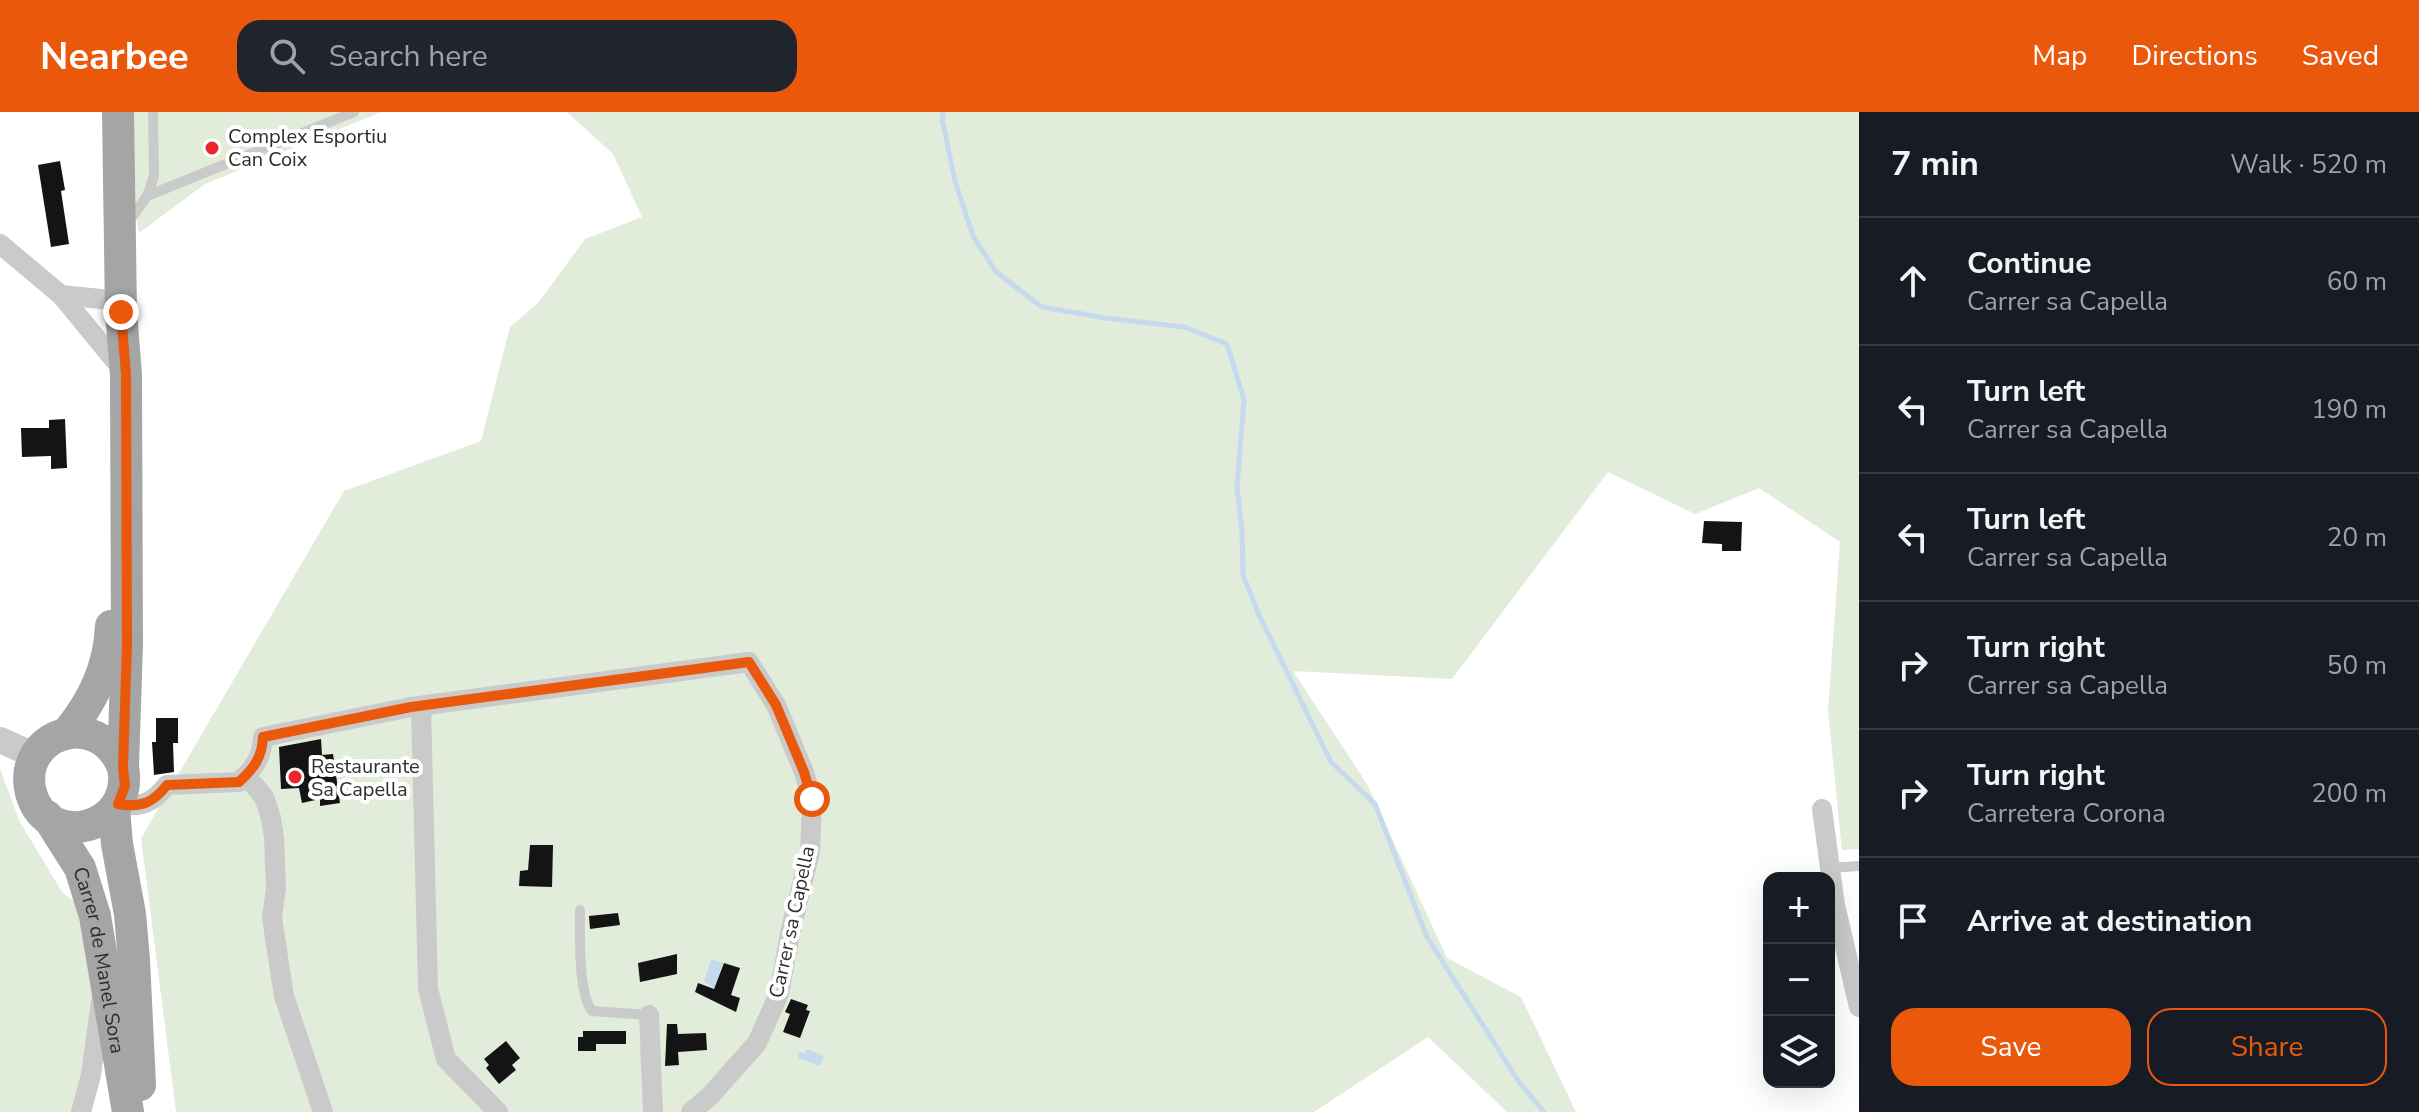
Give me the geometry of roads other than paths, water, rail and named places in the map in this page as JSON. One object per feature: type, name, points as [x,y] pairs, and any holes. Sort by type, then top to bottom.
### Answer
[{"type":"main road","points":[[118,112],[121,313],[126,375],[125,786],[116,807],[98,823],[77,827],[66,826],[47,816],[31,793],[30,774],[36,756],[49,741],[67,733],[91,734],[102,739],[111,746],[123,767]]},
{"type":"main road","points":[[67,733],[95,693],[110,640],[116,362],[121,313]]},
{"type":"main road","name":"Carrer de Manel Sora","points":[[116,807],[135,972],[142,1112]]},
{"type":"main road","name":"Carrer de Manel Sora","points":[[47,816],[80,868],[95,916],[128,1112]]},
{"type":"street","points":[[0,244],[61,295],[116,362]]},
{"type":"street","points":[[61,295],[121,313]]},
{"type":"street","points":[[83,320],[109,318],[121,313]]},
{"type":"street","name":"Carrer sa Capella","points":[[244,777],[260,758],[263,737],[421,706],[749,662],[776,705],[804,772],[812,799],[810,852],[779,994],[757,1043],[710,1096],[691,1112]]},
{"type":"street","points":[[421,706],[428,989],[446,1059],[498,1112]]},
{"type":"street","points":[[0,740],[36,756]]},
{"type":"street","points":[[116,807],[141,806],[156,799],[167,785],[239,782],[244,777],[264,797],[274,838],[276,888],[272,918],[284,996],[323,1112]]},
{"type":"street","points":[[1822,809],[1835,905],[1859,1007]]},
{"type":"street","points":[[81,1112],[91,1075],[104,974]]},
{"type":"street","points":[[649,1015],[653,1112]]},
{"type":"lane","points":[[120,234],[147,196],[154,176],[153,112]]},
{"type":"lane","points":[[147,196],[354,112]]},
{"type":"lane","points":[[1829,868],[1859,866]]},
{"type":"lane","points":[[580,910],[580,951],[586,1004],[592,1011],[649,1015]]},
{"type":"water","points":[[711,959],[723,963],[714,988],[704,982]]},
{"type":"water","points":[[807,1049],[824,1056],[820,1066],[799,1058],[797,1054],[805,1053]]},
{"type":"waterway","points":[[943,112],[955,181],[973,236],[996,272],[1042,307],[1184,327],[1227,344],[1244,400],[1237,487],[1243,575],[1259,615],[1331,762],[1375,804],[1427,937],[1519,1082],[1544,1112]]},
{"type":"place","name":"Complex Esportiu Can Coix","points":[[212,148]]},
{"type":"place","name":"Restaurante Sa Capella","points":[[295,777]]}]
